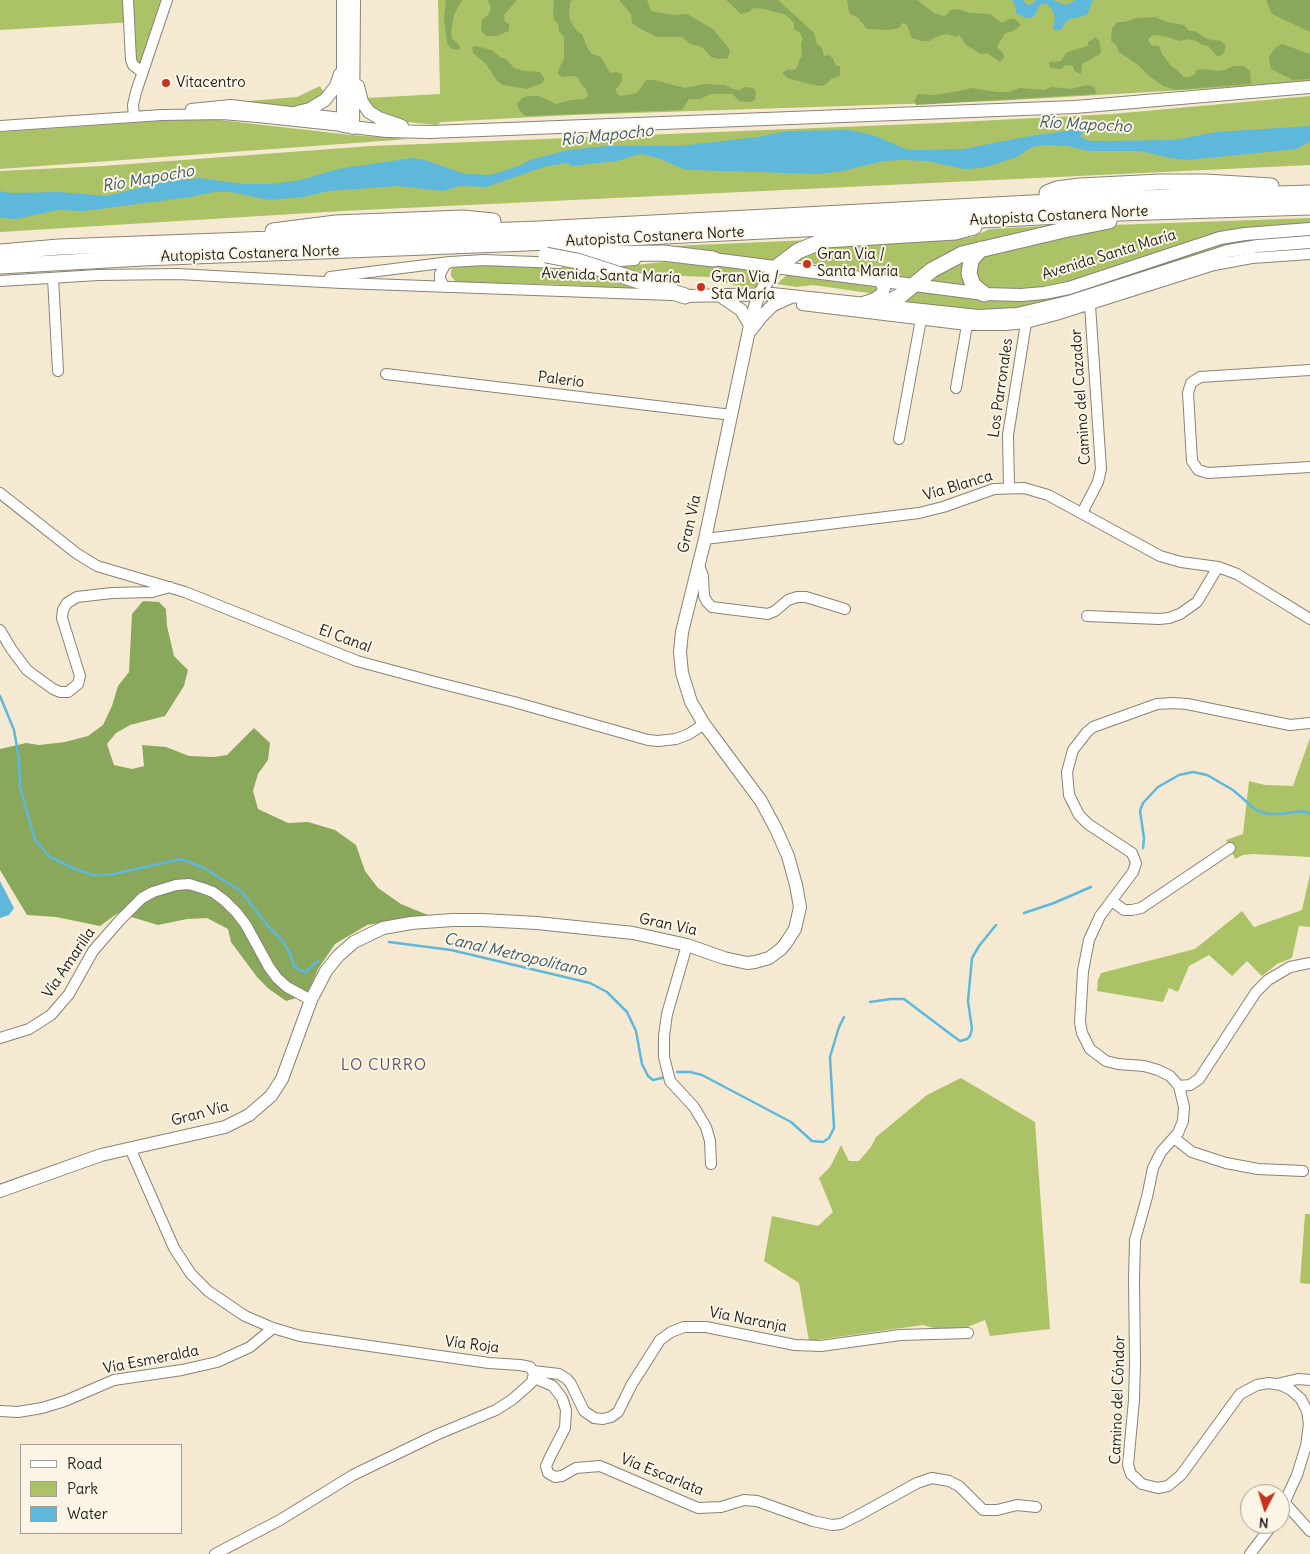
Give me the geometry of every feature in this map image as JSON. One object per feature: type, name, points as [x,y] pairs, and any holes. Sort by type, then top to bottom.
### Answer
[{"type":"highway","points":[[1048,193],[1080,186],[1205,182],[1276,186],[1310,192]]},
{"type":"highway","name":"Autopista Costanera Norte","points":[[0,252],[59,247],[530,230],[1107,200],[1310,192]]},
{"type":"highway","name":"Autopista Costanera Norte","points":[[0,266],[143,258],[462,246],[1119,213],[1310,207]]},
{"type":"highway","points":[[865,305],[894,299],[944,262],[981,249],[1094,224],[1215,210]]},
{"type":"highway","points":[[223,242],[258,234],[331,224],[463,218],[493,221]]},
{"type":"highway","points":[[777,267],[798,251],[825,240],[955,232],[976,227]]},
{"type":"highway","points":[[462,246],[479,250],[546,255],[578,261],[685,296]]},
{"type":"highway","points":[[981,249],[971,260],[969,274],[973,285],[984,294]]},
{"type":"highway","points":[[568,250],[588,254],[663,253],[713,259]]},
{"type":"main road","points":[[343,0],[348,123]]},
{"type":"main road","points":[[348,123],[354,64],[354,0]]},
{"type":"main road","points":[[297,112],[315,107],[330,96],[340,76],[344,56]]},
{"type":"main road","points":[[354,64],[360,96],[366,108],[379,118],[402,126]]},
{"type":"main road","points":[[348,123],[414,133],[1075,107],[1310,87]]},
{"type":"main road","points":[[348,123],[402,126],[438,131]]},
{"type":"main road","name":"Avenida Santa María","points":[[713,259],[1010,296],[1044,293],[1069,288],[1220,238],[1310,229]]},
{"type":"main road","name":"Avenida Santa María","points":[[685,296],[759,294],[798,301],[865,305],[978,316],[1017,314],[1072,302],[1228,251],[1258,246],[1310,242]]},
{"type":"main road","name":"Gran Vía","points":[[0,1191],[67,1166],[130,1148],[225,1127],[257,1110],[271,1096],[282,1079],[311,1000],[326,971],[346,949],[372,932],[396,925],[452,920],[509,921],[611,930],[687,945],[747,963],[762,960],[776,954],[786,943],[795,930],[799,915],[799,900],[788,856],[776,829],[752,788],[696,712],[687,693],[680,658],[682,632],[705,540],[749,329],[759,294],[777,267]]},
{"type":"main road","points":[[865,305],[882,294],[884,288],[880,280]]},
{"type":"main road","points":[[719,295],[741,310],[749,329]]},
{"type":"main road","name":"Gran Vía","points":[[749,329],[774,305],[798,301]]},
{"type":"street","points":[[128,0],[131,60],[133,65],[142,72]]},
{"type":"street","points":[[134,117],[133,108],[136,92],[167,0]]},
{"type":"street","points":[[168,115],[183,110],[231,105],[297,112],[348,123]]},
{"type":"street","points":[[0,126],[168,115],[234,115],[348,123]]},
{"type":"street","name":"Avenida Santa María","points":[[798,301],[967,325],[989,326],[1026,323],[1090,305],[1214,264],[1252,258],[1310,254]]},
{"type":"street","name":"Avenida Santa María","points":[[289,279],[484,260],[570,264],[654,259],[713,259]]},
{"type":"street","points":[[444,286],[440,279],[441,271],[444,265],[450,262]]},
{"type":"street","name":"Avenida Santa María","points":[[0,281],[161,274],[685,296]]},
{"type":"street","points":[[53,278],[58,371]]},
{"type":"street","name":"Camino del Cazador","points":[[1082,513],[1098,482],[1101,469],[1090,305]]},
{"type":"street","points":[[899,439],[921,319]]},
{"type":"street","name":"Los Parronales","points":[[1010,487],[1008,435],[1026,323]]},
{"type":"street","points":[[956,388],[967,325]]},
{"type":"street","points":[[1310,370],[1200,377],[1195,380],[1188,393],[1192,461],[1198,470],[1208,473],[1310,467]]},
{"type":"street","name":"Palerio","points":[[386,374],[732,415]]},
{"type":"street","name":"Vía Blanca","points":[[705,540],[920,513],[943,507],[987,490],[1010,487],[1024,488],[1039,492],[1082,513],[1160,556],[1181,562],[1218,567],[1237,574],[1310,619]]},
{"type":"street","name":"El Canal","points":[[0,493],[76,553],[97,566],[111,572],[171,587],[357,660],[648,740],[676,739],[689,734],[704,724]]},
{"type":"street","points":[[698,563],[703,576],[704,596],[712,607],[768,614],[775,612],[788,600],[806,597],[845,608]]},
{"type":"street","points":[[1087,616],[1158,619],[1180,614],[1189,610],[1197,602],[1218,567]]},
{"type":"street","points":[[0,630],[27,670],[53,689],[60,692],[68,692],[78,684],[80,676],[62,618],[63,610],[67,603],[77,597],[112,593],[152,592],[171,587]]},
{"type":"street","points":[[1310,723],[1290,725],[1225,711],[1173,703],[1150,706],[1094,727],[1087,732],[1073,750],[1068,765],[1067,780],[1072,802],[1084,820],[1132,853],[1136,863],[1133,872],[1095,925],[1087,948],[1083,971],[1080,1022],[1083,1038],[1090,1049],[1106,1061],[1151,1067],[1170,1076],[1179,1086],[1190,1085],[1199,1079],[1256,992],[1268,980],[1290,967],[1310,963]]},
{"type":"street","points":[[1112,901],[1124,910],[1141,908],[1230,848]]},
{"type":"street","name":"Vía Amarilla","points":[[0,1038],[29,1028],[51,1015],[64,1002],[93,951],[115,925],[142,898],[153,892],[176,885],[189,884],[202,888],[213,892],[225,901],[237,912],[246,925],[277,978],[287,987],[311,1000]]},
{"type":"street","points":[[687,945],[667,1014],[664,1057],[670,1081],[694,1107],[706,1127],[710,1141],[711,1164]]},
{"type":"street","name":"Camino del Cóndor","points":[[1179,1086],[1184,1100],[1184,1114],[1181,1127],[1161,1152],[1153,1168],[1148,1197],[1135,1240],[1134,1391],[1128,1465],[1132,1474],[1142,1484],[1152,1488],[1163,1487],[1173,1483],[1181,1475],[1240,1394],[1257,1385],[1276,1384],[1298,1379],[1310,1380]]},
{"type":"street","points":[[1174,1138],[1192,1152],[1226,1163],[1258,1169],[1303,1172]]},
{"type":"street","name":"Vía Roja","points":[[130,1148],[174,1248],[191,1274],[208,1291],[246,1316],[273,1328],[314,1339],[489,1363],[520,1365],[530,1367],[534,1374]]},
{"type":"street","name":"Vía Naranja","points":[[534,1374],[559,1374],[567,1379],[584,1411],[590,1416],[603,1419],[611,1417],[618,1412],[632,1384],[660,1340],[671,1332],[684,1327],[706,1327],[808,1346],[834,1345],[900,1336],[968,1333]]},
{"type":"street","name":"Vía Esmeralda","points":[[0,1411],[18,1412],[42,1408],[65,1401],[114,1380],[182,1370],[217,1362],[250,1347],[273,1328]]},
{"type":"street","points":[[215,1554],[280,1520],[354,1475],[436,1435],[496,1410],[517,1396],[532,1382],[534,1374]]},
{"type":"street","name":"Vía Escarlata","points":[[534,1374],[553,1386],[562,1398],[566,1410],[565,1428],[550,1454],[546,1466],[548,1473],[555,1477],[562,1476],[576,1468],[600,1466],[698,1508],[721,1507],[744,1500],[757,1501],[813,1522],[832,1525],[840,1524],[857,1516],[917,1482],[932,1478],[949,1481],[959,1486],[983,1510],[997,1510],[1017,1504],[1036,1506]]},
{"type":"street","points":[[1276,1384],[1286,1387],[1296,1394],[1305,1405],[1309,1418],[1309,1431],[1302,1461],[1290,1489]]},
{"type":"street","points":[[1290,1515],[1310,1531]]},
{"type":"street","points":[[1250,1554],[1265,1534]]},
{"type":"green space","points":[[0,0],[163,0],[141,63],[139,64],[135,61],[134,22],[0,30]]},
{"type":"green space","points":[[438,0],[1310,0],[1310,81],[996,101],[572,115],[441,122],[437,125],[407,122],[374,110],[367,98],[440,94]]},
{"type":"green space","points":[[446,0],[462,0],[454,15],[451,33],[452,38],[460,46],[459,50],[452,49],[447,43],[444,18]]},
{"type":"green space","points":[[488,0],[517,0],[504,15],[505,22],[509,24],[509,31],[496,36],[486,36],[481,30],[482,20],[489,14],[491,7]]},
{"type":"green space","points":[[554,0],[572,0],[570,3],[570,21],[577,31],[582,34],[588,49],[592,54],[601,57],[610,73],[622,74],[622,81],[616,89],[617,94],[621,96],[637,93],[646,80],[654,80],[685,88],[704,84],[725,85],[739,90],[745,87],[753,88],[756,92],[755,100],[750,102],[740,101],[732,94],[712,94],[699,99],[689,99],[682,110],[525,116],[519,110],[517,104],[522,98],[528,96],[539,96],[556,104],[584,99],[588,96],[586,89],[576,76],[562,77],[558,74],[564,59],[564,37],[554,20]]},
{"type":"green space","points":[[619,0],[647,0],[651,11],[674,15],[687,14],[713,29],[730,50],[728,58],[719,59],[711,57],[702,47],[690,44],[682,37],[657,37],[639,28],[632,23],[631,14]]},
{"type":"green space","points":[[726,0],[778,0],[814,33],[817,44],[822,48],[824,56],[828,55],[833,58],[836,66],[840,66],[840,76],[831,79],[825,85],[818,86],[787,78],[782,73],[788,69],[794,70],[802,56],[801,44],[803,39],[800,33],[794,29],[794,23],[786,15],[764,9],[753,8],[749,12],[741,14]]},
{"type":"green space","points":[[847,0],[917,0],[934,13],[943,16],[951,10],[958,9],[969,13],[990,14],[1002,23],[1015,19],[1021,25],[1014,31],[1005,33],[997,47],[1003,53],[1004,58],[1000,62],[987,53],[981,54],[966,45],[959,35],[956,37],[947,34],[929,41],[922,41],[912,38],[907,25],[902,23],[899,28],[890,30],[867,29],[858,18],[849,13]]},
{"type":"green space","points":[[1266,0],[1310,0],[1310,32],[1272,14]]},
{"type":"green space","points":[[1155,17],[1167,22],[1184,25],[1189,31],[1195,31],[1207,39],[1221,41],[1226,46],[1224,53],[1218,57],[1208,46],[1196,41],[1187,39],[1181,41],[1152,35],[1148,40],[1151,45],[1159,46],[1162,54],[1172,67],[1184,77],[1194,75],[1197,70],[1216,71],[1225,70],[1233,66],[1243,66],[1250,71],[1251,84],[1175,90],[1163,86],[1119,52],[1116,45],[1111,41],[1112,29],[1117,22]]},
{"type":"green space","points":[[1096,37],[1099,41],[1100,54],[1082,64],[1081,74],[1074,71],[1073,66],[1065,65],[1062,69],[1050,68],[1049,62],[1061,61],[1067,52],[1088,46],[1088,42]]},
{"type":"green space","points":[[1282,44],[1310,54],[1310,79],[1293,80],[1271,69],[1269,57],[1275,48]]},
{"type":"green space","points":[[476,46],[492,50],[500,57],[506,59],[514,68],[540,72],[544,78],[543,83],[527,89],[503,85],[497,81],[486,64],[473,53],[472,47]]},
{"type":"green space","points":[[1086,85],[1095,87],[1096,94],[916,105],[914,101],[918,94],[935,95],[971,88],[1009,92],[1020,88],[1044,90],[1052,87],[1071,89]]},
{"type":"green space","points":[[320,86],[324,93],[303,110],[225,103],[297,97]]},
{"type":"green space","points":[[1310,96],[1310,165],[342,211],[0,232],[0,171],[103,166],[371,146],[939,123],[1112,114]]},
{"type":"green space","points":[[202,118],[351,135],[409,139],[0,169],[0,132]]},
{"type":"green space","points":[[1310,218],[1310,225],[1260,228],[1053,287],[989,291],[978,284],[974,266],[979,258],[1112,225]]},
{"type":"green space","points":[[1061,225],[972,247],[911,281],[836,271],[794,260],[811,250],[832,246],[955,240],[972,237],[990,229]]},
{"type":"green space","points":[[1310,234],[1310,238],[1070,298],[999,313],[901,302],[917,290],[999,300],[1227,243]]},
{"type":"green space","points":[[812,240],[775,262],[672,249],[672,246]]},
{"type":"green space","points":[[965,260],[969,287],[928,281],[939,273]]},
{"type":"green space","points":[[663,262],[769,269],[757,287],[737,286],[710,277],[681,276],[666,281],[651,280],[619,267]]},
{"type":"green space","points":[[486,264],[535,268],[575,267],[642,290],[571,285],[456,282],[451,276],[454,266]]},
{"type":"green space","points":[[790,272],[879,286],[876,294],[813,285],[797,287],[777,284]]},
{"type":"green space","points":[[143,601],[159,602],[166,609],[167,626],[174,656],[188,670],[184,686],[165,716],[130,725],[116,733],[107,744],[114,765],[132,769],[144,766],[142,745],[166,747],[189,756],[214,757],[227,755],[254,728],[270,743],[268,760],[258,774],[253,791],[258,809],[288,823],[308,822],[335,830],[356,845],[365,871],[378,888],[401,904],[428,915],[367,925],[335,944],[318,969],[309,990],[296,998],[286,1001],[269,989],[257,977],[231,942],[228,929],[207,918],[187,919],[158,925],[118,913],[100,926],[56,917],[27,915],[0,870],[0,749],[26,743],[39,745],[65,742],[88,736],[103,725],[112,706],[118,686],[129,672],[132,614]]},
{"type":"green space","points":[[1310,738],[1310,857],[1253,854],[1243,855],[1235,859],[1226,840],[1243,834],[1249,781],[1265,785],[1293,786]]},
{"type":"green space","points":[[1310,874],[1310,927],[1299,926],[1292,958],[1277,964],[1262,976],[1247,961],[1232,976],[1209,955],[1189,966],[1178,992],[1169,988],[1163,1002],[1097,991],[1101,973],[1195,949],[1242,911],[1254,927],[1302,910]]},
{"type":"green space","points":[[961,1078],[1035,1122],[1050,1329],[990,1336],[985,1320],[957,1331],[944,1331],[923,1325],[809,1341],[799,1283],[764,1261],[772,1216],[818,1226],[833,1212],[819,1178],[830,1167],[841,1145],[849,1161],[859,1161],[871,1147],[876,1137],[927,1095]]},
{"type":"green space","points":[[1305,1214],[1310,1214],[1310,1284],[1300,1283]]},
{"type":"water","points":[[1012,0],[1023,0],[1026,4],[1030,5],[1036,0],[1053,0],[1065,5],[1075,0],[1093,0],[1087,15],[1070,19],[1061,29],[1056,31],[1053,29],[1055,18],[1053,11],[1047,4],[1041,4],[1034,16],[1025,18],[1016,13],[1015,4]]},
{"type":"water","points":[[1114,125],[1091,130],[1082,133],[1080,136],[1094,141],[1174,140],[1217,132],[1310,126],[1310,141],[1297,149],[1187,160],[1140,151],[1089,151],[1068,146],[1044,145],[1032,147],[1017,157],[981,168],[964,169],[928,161],[902,160],[883,161],[843,171],[819,174],[683,169],[658,158],[640,154],[617,161],[571,166],[568,163],[547,166],[486,187],[460,186],[443,191],[397,186],[329,191],[303,197],[269,200],[231,192],[214,192],[84,211],[57,210],[17,219],[0,218],[0,191],[11,193],[60,192],[106,196],[164,182],[199,178],[244,184],[273,184],[301,180],[338,169],[412,158],[425,160],[465,174],[491,175],[519,166],[530,160],[568,150],[607,146],[679,146],[758,137],[788,131],[850,130],[876,136],[912,150],[963,149]]},
{"type":"water","points":[[0,881],[14,908],[9,915],[0,918]]},
{"type":"waterway","name":"Canal Metropolitano","points":[[0,696],[14,730],[19,759],[20,787],[35,840],[50,857],[93,875],[114,874],[181,859],[204,868],[241,891],[268,926],[282,940],[289,951],[294,965],[299,970],[305,972],[319,960]]},
{"type":"waterway","name":"Canal Metropolitano","points":[[1143,848],[1144,838],[1140,811],[1143,803],[1158,787],[1179,775],[1193,772],[1207,775],[1233,790],[1256,810],[1267,814],[1303,811],[1310,814]]},
{"type":"waterway","name":"Canal Metropolitano","points":[[1024,913],[1054,903],[1091,887]]},
{"type":"waterway","name":"Canal Metropolitano","points":[[870,1002],[904,999],[960,1041],[967,1039],[972,1029],[968,1001],[972,958],[996,925]]},
{"type":"waterway","name":"Canal Metropolitano","points":[[389,942],[451,950],[590,983],[607,992],[627,1012],[636,1031],[642,1064],[648,1076],[653,1080],[666,1077]]},
{"type":"waterway","name":"Canal Metropolitano","points":[[677,1072],[690,1072],[702,1075],[791,1122],[812,1141],[823,1142],[829,1138],[834,1128],[830,1057],[844,1017]]},
{"type":"place","name":"Vitacentro","points":[[166,83]]},
{"type":"place","name":"Gran Via / Santa María","points":[[807,264]]},
{"type":"place","name":"Gran Via / Sta María","points":[[701,287]]},
{"type":"district","name":"LO CURRO","points":[[384,1065]]},
{"type":"water label","name":"Río Mapocho","points":[[1085,125]]},
{"type":"water label","name":"Río Mapocho","points":[[607,136]]},
{"type":"water label","name":"Río Mapocho","points":[[148,179]]}]
